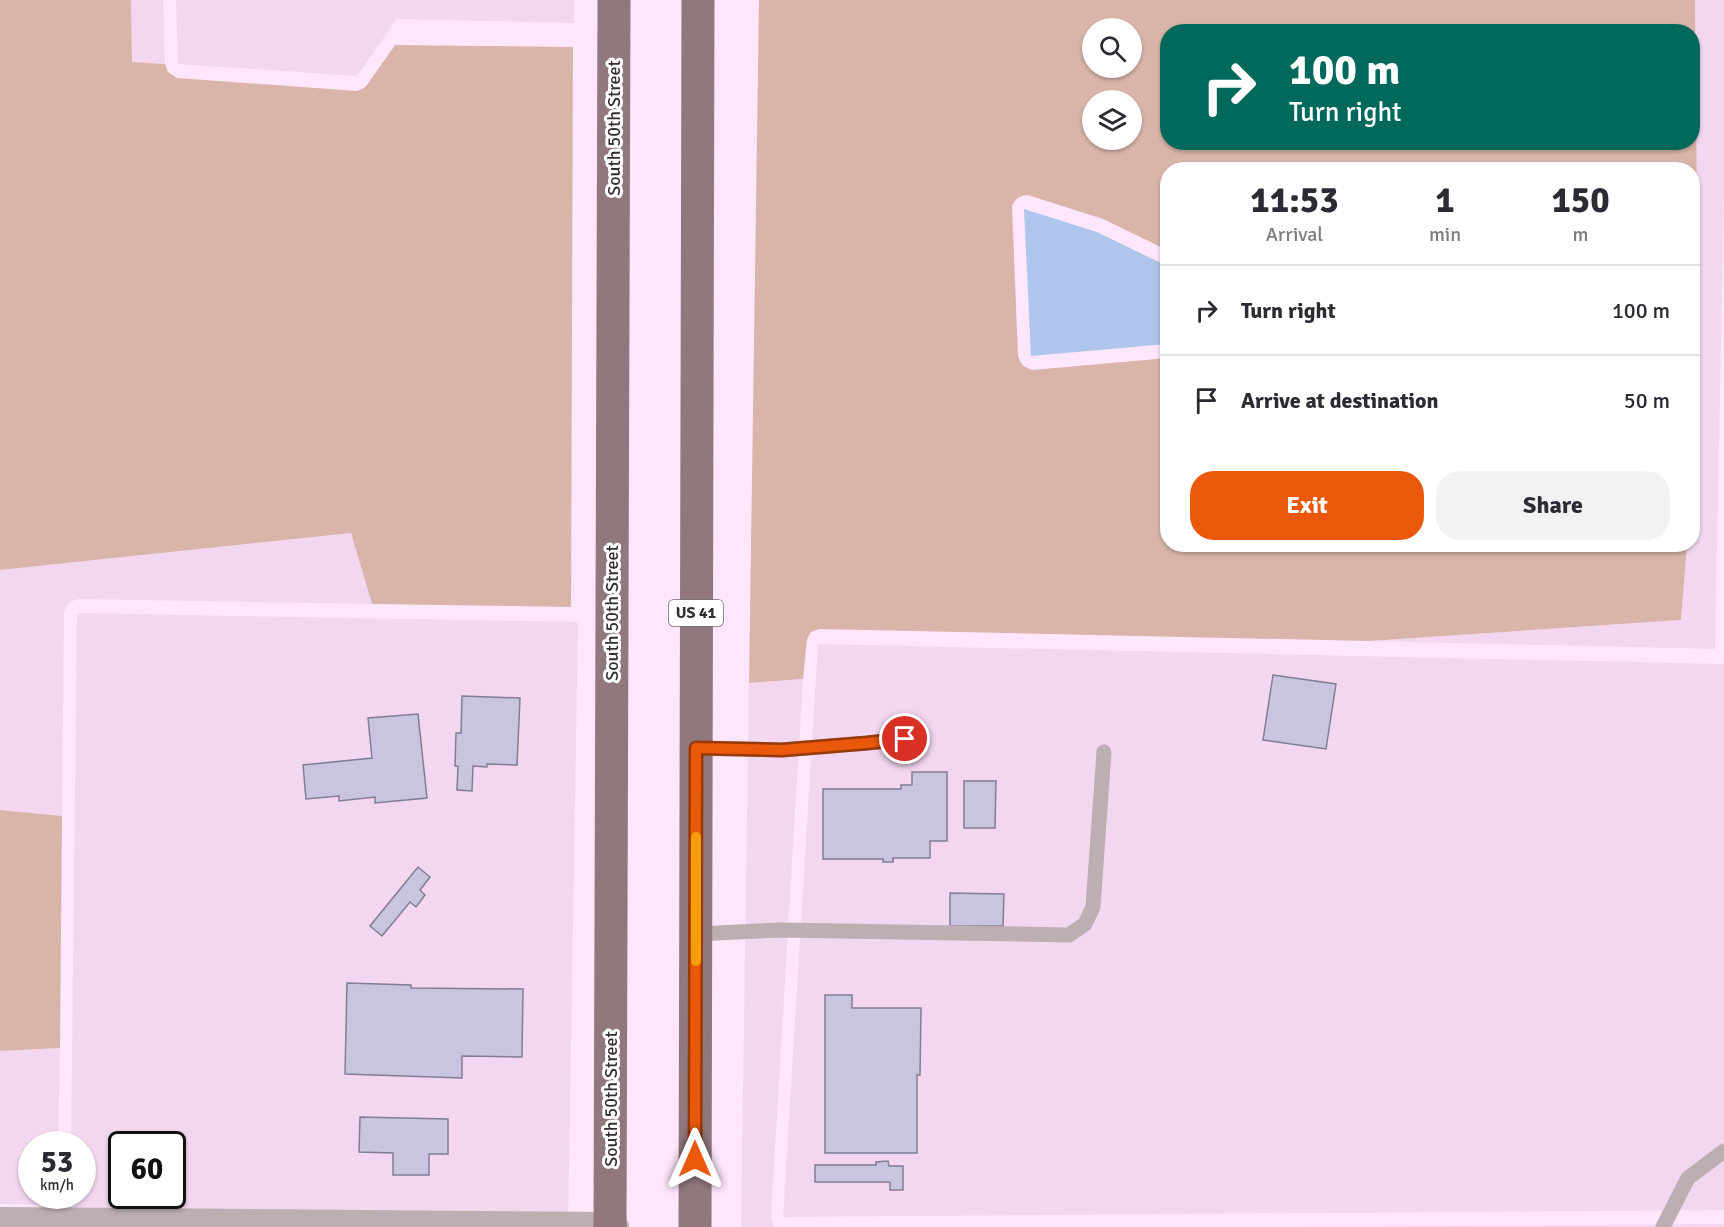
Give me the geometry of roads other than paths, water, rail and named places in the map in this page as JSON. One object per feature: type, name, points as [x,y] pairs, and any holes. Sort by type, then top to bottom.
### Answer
[{"type":"main road","name":"South 50th Street","points":[[612,1227],[614,0]]},
{"type":"main road","name":"US 41","points":[[695,1227],[698,0]]},
{"type":"street","points":[[0,1221],[612,1227]]},
{"type":"lane","points":[[696,748],[782,750],[905,739]]},
{"type":"lane","points":[[696,934],[780,930],[1069,935],[1085,924],[1093,908],[1104,752]]},
{"type":"lane","points":[[1663,1227],[1688,1178],[1724,1151]]},
{"type":"water","points":[[1024,209],[1097,232],[1160,263],[1160,345],[1031,356]]}]
